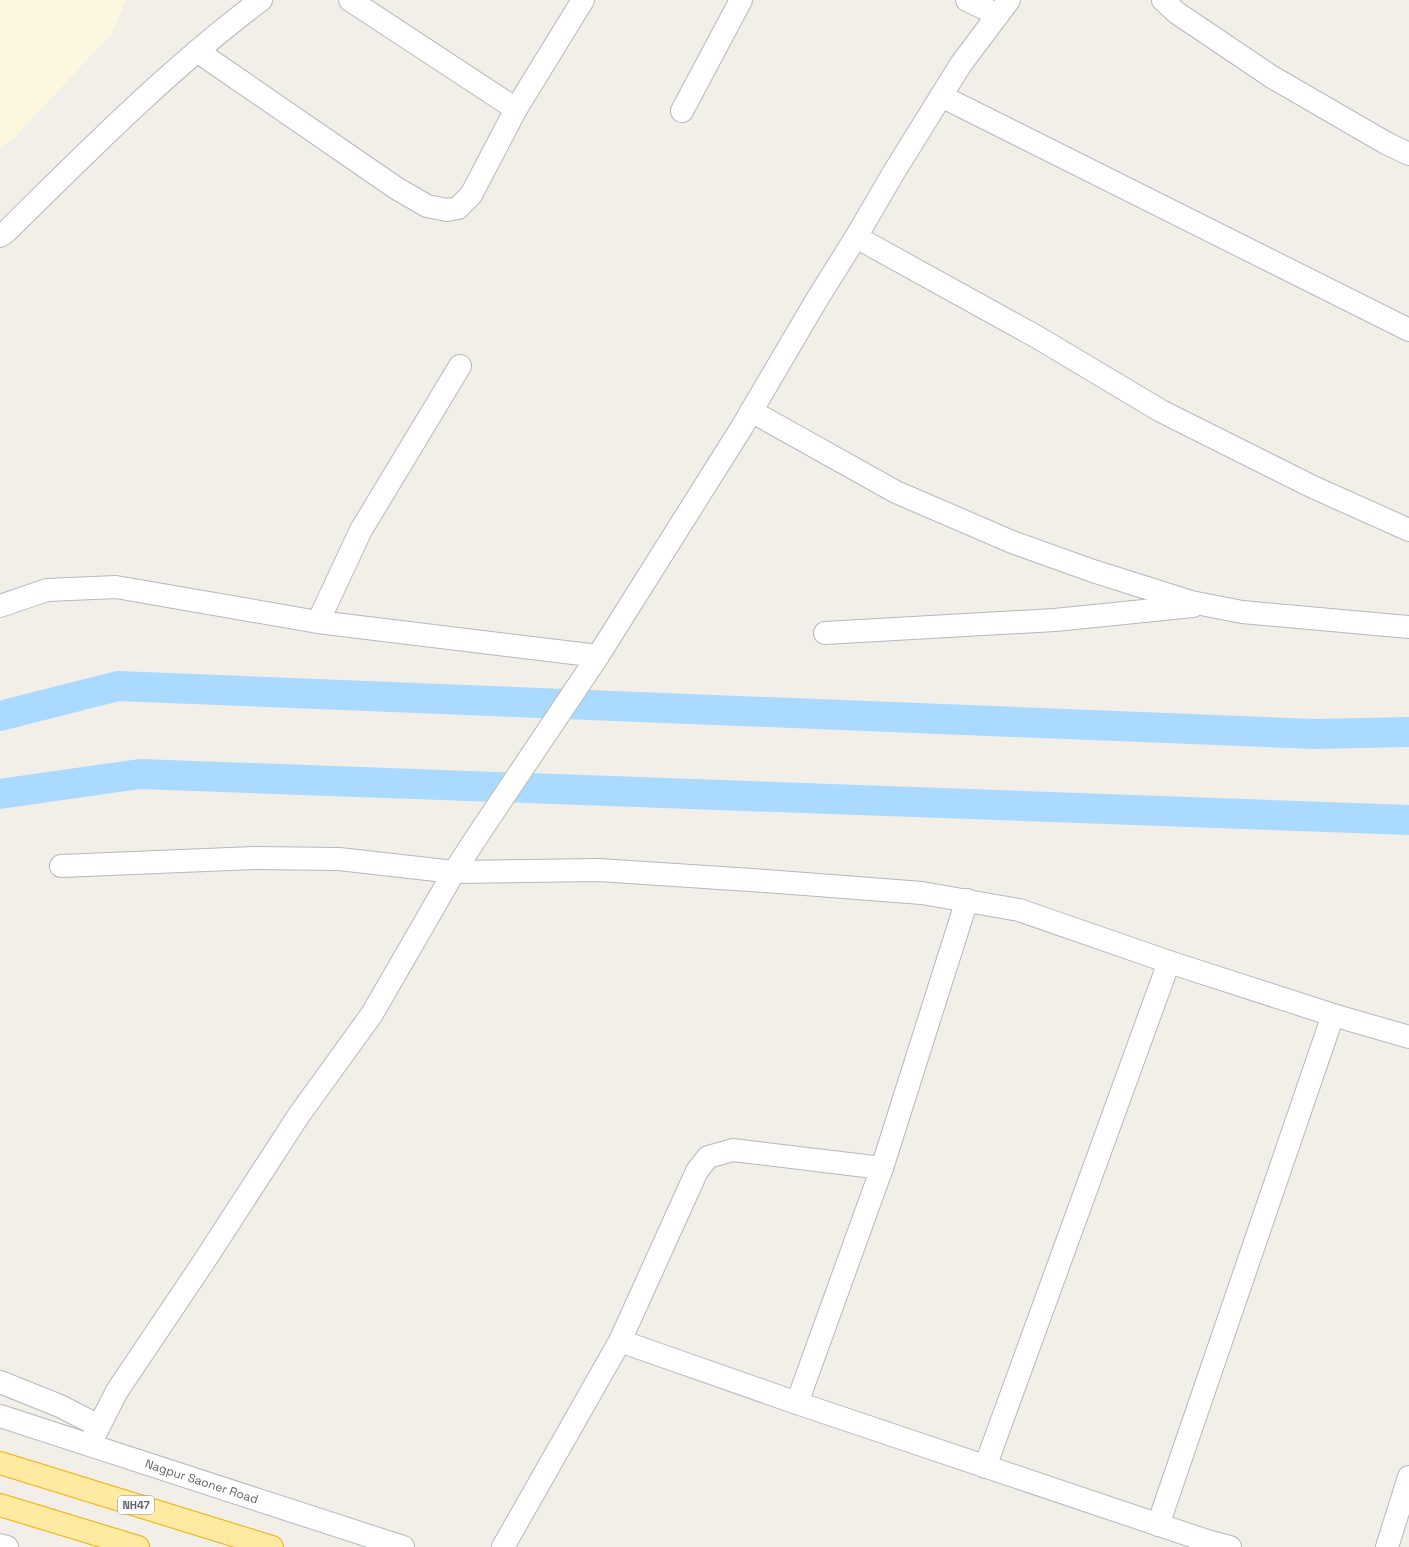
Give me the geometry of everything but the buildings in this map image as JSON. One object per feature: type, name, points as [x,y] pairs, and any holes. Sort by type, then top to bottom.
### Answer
[{"type":"highway","name":"NH47","points":[[0,1463],[272,1547]]},
{"type":"highway","points":[[0,1505],[138,1547]]},
{"type":"street","points":[[0,236],[7,231],[96,143],[197,51],[261,0]]},
{"type":"street","points":[[350,0],[516,109]]},
{"type":"street","points":[[197,51],[396,188],[427,206],[447,210],[458,208],[471,195],[516,109],[583,0]]},
{"type":"street","points":[[682,111],[741,0]]},
{"type":"street","points":[[0,1382],[60,1406],[95,1436],[117,1391],[203,1263],[299,1115],[372,1014],[454,872],[598,656],[751,411],[941,96],[961,64],[1003,7],[967,0]]},
{"type":"street","points":[[1163,0],[1177,13],[1272,77],[1386,143],[1409,154]]},
{"type":"street","points":[[941,96],[1409,330]]},
{"type":"street","points":[[856,238],[1037,337],[1161,411],[1313,487],[1409,530]]},
{"type":"street","points":[[318,622],[361,530],[460,366]]},
{"type":"street","points":[[751,411],[896,492],[1012,542],[1093,572],[1191,602],[1242,612],[1409,627]]},
{"type":"street","points":[[0,606],[47,590],[116,587],[318,622],[598,656]]},
{"type":"street","points":[[825,633],[1056,620],[1205,605]]},
{"type":"street","points":[[61,866],[254,858],[339,859],[454,872],[599,870],[758,880],[922,893],[1019,910],[1169,962],[1333,1015],[1409,1037]]},
{"type":"street","points":[[797,1403],[882,1168],[967,900]]},
{"type":"street","points":[[985,1467],[1169,962]]},
{"type":"street","points":[[1158,1525],[1333,1015]]},
{"type":"street","points":[[503,1547],[620,1341],[697,1171],[708,1157],[733,1150],[882,1168]]},
{"type":"street","points":[[620,1341],[797,1403],[1158,1525],[1203,1543],[1230,1547]]},
{"type":"street","name":"Nagpur Saoner Road","points":[[0,1416],[95,1436],[403,1547]]},
{"type":"street","points":[[1388,1547],[1409,1477]]},
{"type":"street","points":[[0,1545],[7,1547]]},
{"type":"shaded area","points":[[0,0],[126,0],[112,33],[16,136],[0,149]]},
{"type":"waterway","points":[[0,716],[118,686],[1314,734],[1409,732]]},
{"type":"waterway","points":[[0,794],[140,774],[1409,820]]}]
